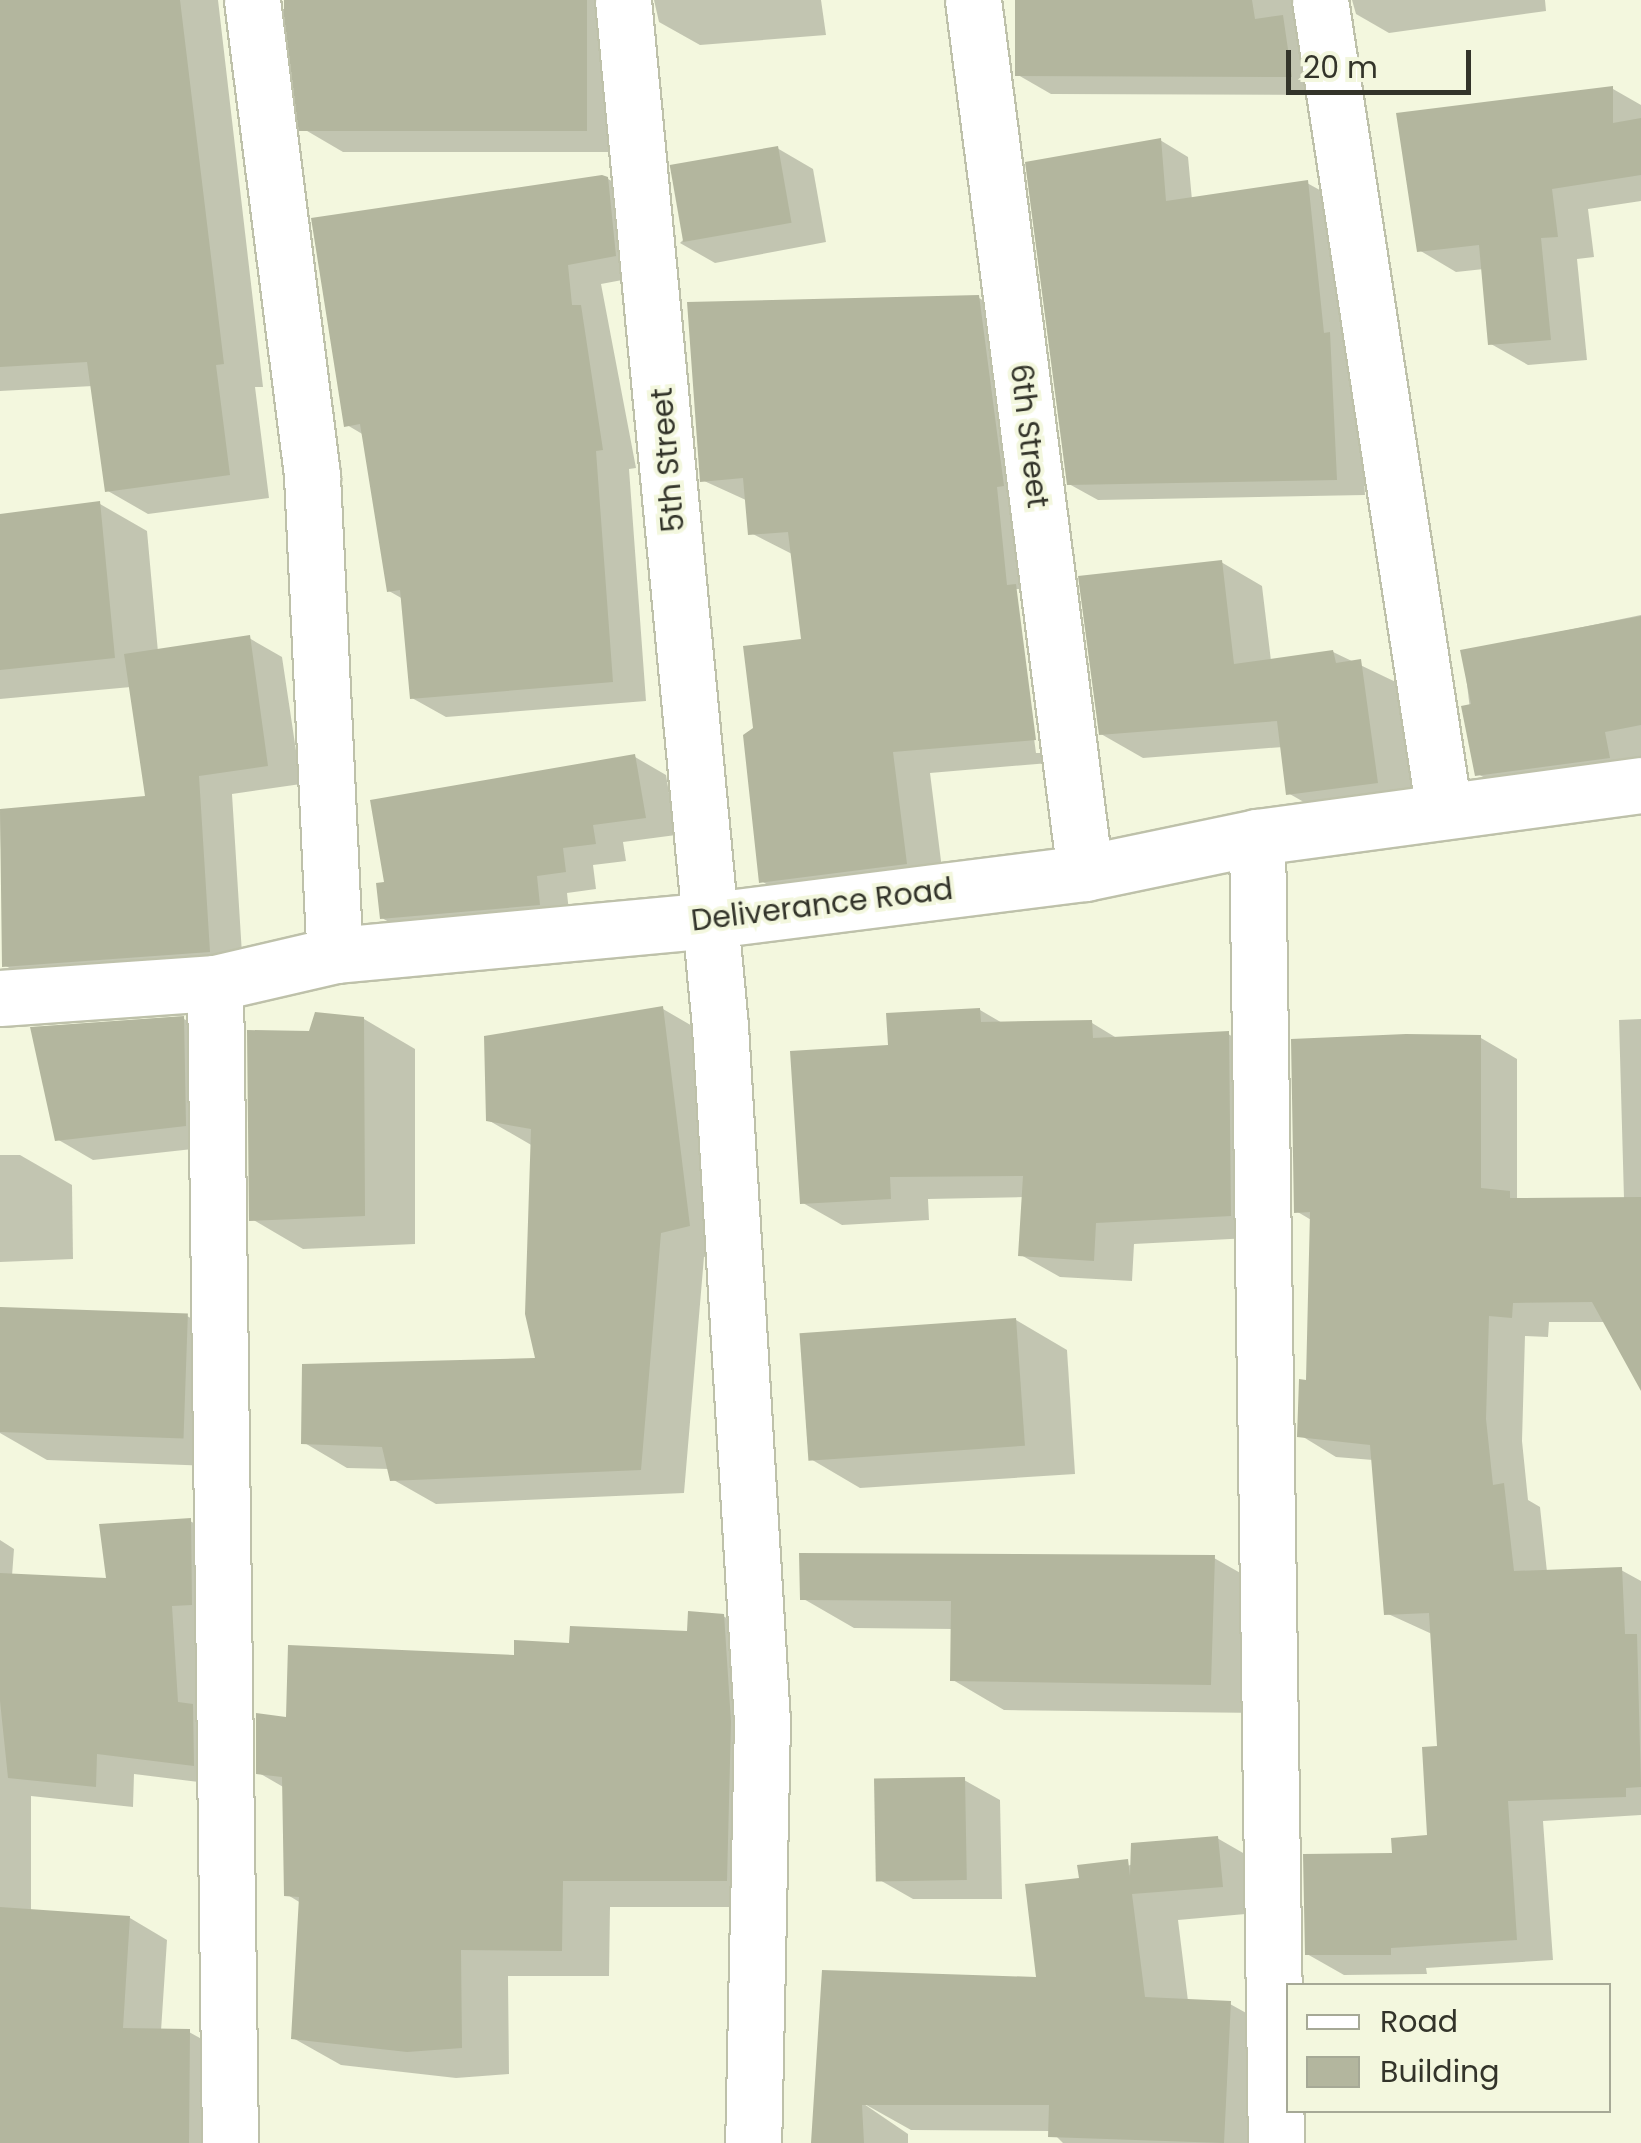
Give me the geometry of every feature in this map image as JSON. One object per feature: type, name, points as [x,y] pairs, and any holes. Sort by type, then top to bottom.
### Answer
[{"type":"street","points":[[252,0],[312,476],[334,954]]},
{"type":"street","name":"5th Street","points":[[623,0],[712,920],[762,1721],[753,2143]]},
{"type":"street","name":"6th Street","points":[[973,0],[1085,873]]},
{"type":"street","points":[[1320,0],[1444,811]]},
{"type":"street","name":"Deliverance Road","points":[[0,998],[215,983],[334,954],[712,920],[1085,873],[1256,837],[1641,785]]},
{"type":"street","points":[[1256,837],[1276,2143]]},
{"type":"street","points":[[215,983],[230,2143]]},
{"type":"building","points":[[0,0],[180,0],[224,364],[216,365],[230,475],[105,492],[87,362],[0,367]]},
{"type":"building","points":[[284,0],[587,0],[587,131],[284,131]]},
{"type":"building","points":[[1015,0],[1252,0],[1255,19],[1283,15],[1292,77],[1015,76]]},
{"type":"building","points":[[1613,86],[1613,123],[1641,118],[1641,175],[1552,189],[1558,237],[1541,238],[1551,340],[1488,345],[1479,245],[1417,252],[1396,113]]},
{"type":"building","points":[[1161,138],[1166,201],[1308,180],[1324,333],[1330,332],[1337,480],[1067,485],[1025,162]]},
{"type":"building","points":[[778,146],[792,223],[683,242],[670,165]]},
{"type":"building","points":[[608,177],[616,256],[568,265],[572,305],[581,305],[603,450],[596,451],[613,682],[410,699],[400,590],[387,592],[360,424],[344,427],[311,218]]},
{"type":"building","points":[[979,295],[1004,486],[997,487],[1007,585],[1016,584],[1036,740],[893,752],[907,864],[759,883],[743,735],[753,728],[743,646],[801,639],[788,532],[748,535],[743,478],[700,482],[687,302]]},
{"type":"building","points":[[100,501],[115,658],[0,670],[0,514]]},
{"type":"building","points":[[1222,560],[1234,664],[1333,650],[1336,663],[1361,659],[1378,783],[1286,795],[1277,721],[1099,735],[1078,576]]},
{"type":"building","points":[[1641,616],[1641,725],[1605,732],[1610,758],[1475,776],[1461,706],[1471,704],[1460,650]]},
{"type":"building","points":[[250,635],[268,766],[199,776],[210,952],[2,967],[0,809],[145,796],[124,654]]},
{"type":"building","points":[[635,754],[646,818],[593,825],[596,844],[563,848],[566,872],[537,876],[540,905],[380,919],[376,883],[384,882],[370,800]]},
{"type":"building","points":[[663,1006],[690,1226],[661,1233],[641,1470],[390,1481],[382,1447],[301,1444],[302,1364],[535,1358],[525,1314],[531,1129],[486,1121],[484,1036]]},
{"type":"building","points":[[980,1008],[981,1022],[1092,1020],[1093,1038],[1229,1031],[1231,1216],[1096,1223],[1094,1261],[1018,1256],[1023,1176],[890,1177],[891,1199],[800,1204],[790,1051],[888,1045],[886,1013]]},
{"type":"building","points":[[315,1012],[364,1017],[365,1216],[249,1221],[247,1030],[309,1031]]},
{"type":"building","points":[[184,1016],[186,1126],[55,1141],[30,1027]]},
{"type":"building","points":[[1481,1035],[1481,1188],[1510,1191],[1510,1198],[1641,1197],[1641,1391],[1592,1302],[1513,1303],[1512,1318],[1489,1316],[1486,1419],[1493,1485],[1504,1483],[1514,1571],[1622,1567],[1625,1634],[1637,1634],[1641,1787],[1626,1788],[1626,1797],[1508,1801],[1517,1940],[1391,1948],[1391,1955],[1305,1955],[1303,1854],[1392,1853],[1391,1838],[1427,1835],[1422,1747],[1437,1746],[1429,1613],[1384,1615],[1370,1445],[1297,1437],[1299,1379],[1306,1380],[1310,1212],[1294,1213],[1291,1039]]},
{"type":"building","points":[[0,1307],[188,1314],[184,1438],[0,1432]]},
{"type":"building","points":[[1016,1318],[1025,1446],[808,1461],[800,1333]]},
{"type":"building","points":[[191,1518],[192,1605],[172,1606],[178,1702],[193,1704],[194,1766],[97,1754],[96,1787],[8,1778],[0,1701],[0,1573],[106,1578],[99,1524]]},
{"type":"building","points":[[799,1553],[1215,1555],[1211,1685],[950,1681],[951,1601],[800,1600]]},
{"type":"building","points":[[688,1611],[724,1614],[731,1722],[727,1881],[563,1881],[562,1951],[461,1950],[462,2048],[407,2052],[291,2039],[299,1897],[284,1896],[282,1777],[256,1774],[256,1713],[286,1717],[288,1645],[514,1655],[514,1640],[569,1643],[570,1626],[687,1631]]},
{"type":"building","points":[[965,1777],[967,1880],[876,1882],[874,1779]]},
{"type":"building","points":[[1218,1836],[1223,1887],[1132,1894],[1145,1997],[1231,2001],[1224,2143],[1048,2137],[1049,2105],[862,2105],[864,2143],[811,2143],[822,1970],[1036,1977],[1025,1884],[1079,1878],[1077,1865],[1128,1859],[1130,1876],[1131,1843]]},
{"type":"building","points":[[0,1907],[130,1916],[123,2028],[190,2029],[189,2143],[0,2143]]}]
